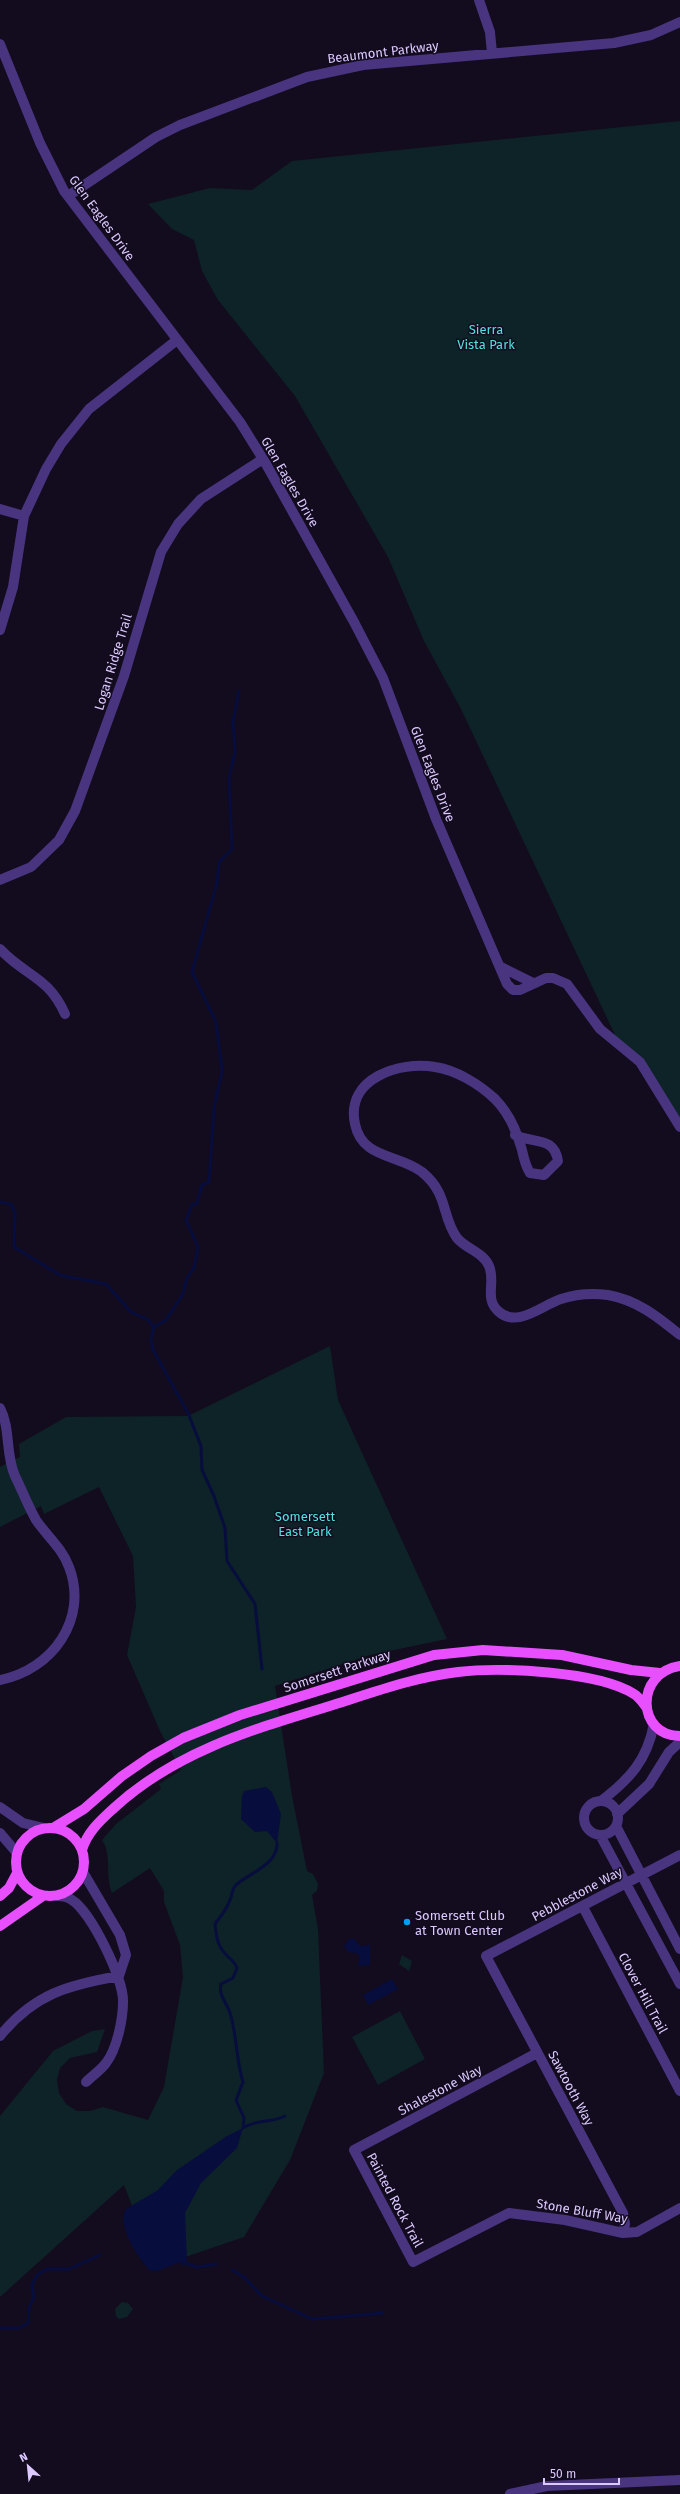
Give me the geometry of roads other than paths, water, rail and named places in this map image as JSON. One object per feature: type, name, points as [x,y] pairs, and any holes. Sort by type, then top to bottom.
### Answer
[{"type":"main road","name":"Somersett Parkway","points":[[49,1828],[84,1809],[134,1768],[183,1738],[240,1715],[434,1655],[483,1650],[562,1655],[631,1670],[660,1673]]},
{"type":"main road","points":[[647,1708],[648,1689],[660,1673],[670,1668],[680,1666]]},
{"type":"main road","points":[[82,1850],[97,1824],[129,1794],[164,1769],[194,1753],[238,1735],[420,1679],[484,1670],[542,1672],[621,1688],[635,1695],[647,1708],[654,1724],[668,1734],[680,1736]]},
{"type":"main road","points":[[0,1896],[9,1888],[17,1873],[17,1853],[27,1837],[49,1828],[70,1835],[82,1850],[84,1861],[83,1872],[73,1888],[57,1896],[43,1896],[26,1888],[17,1873]]},
{"type":"main road","points":[[0,1926],[43,1896]]},
{"type":"street","points":[[479,0],[490,32],[492,53]]},
{"type":"street","name":"Beaumont Parkway","points":[[68,196],[156,137],[180,125],[288,83],[345,68],[492,53],[614,43],[651,34],[680,22]]},
{"type":"street","name":"Glen Eagles Drive","points":[[0,44],[51,167],[68,196],[240,422],[263,459],[354,622],[383,678],[436,820],[501,967],[507,984],[513,990],[520,990],[533,982]]},
{"type":"street","points":[[0,630],[13,586],[24,516],[57,450],[89,409],[177,340]]},
{"type":"street","name":"Logan Ridge Trail","points":[[0,880],[31,867],[59,840],[75,811],[124,676],[161,552],[178,524],[202,499],[263,459]]},
{"type":"street","points":[[0,509],[24,516]]},
{"type":"street","points":[[0,949],[7,956],[46,984],[58,999],[65,1014]]},
{"type":"street","points":[[501,967],[533,982],[553,978],[567,984],[600,1028],[640,1062],[680,1127]]},
{"type":"street","points":[[516,1135],[524,1139],[548,1143],[556,1150],[558,1161],[553,1168],[544,1175],[530,1173],[524,1164],[516,1135],[508,1116],[494,1099],[465,1078],[436,1067],[404,1066],[376,1076],[360,1092],[354,1113],[357,1132],[369,1148],[384,1157],[410,1165],[422,1172],[438,1190],[456,1236],[488,1264],[491,1274],[492,1301],[502,1313],[518,1318],[562,1298],[592,1294],[608,1295],[643,1307],[680,1335]]},
{"type":"street","points":[[0,1408],[7,1427],[12,1465],[32,1511],[43,1529],[57,1545],[70,1568],[74,1596],[72,1616],[64,1636],[46,1659],[29,1670],[0,1680]]},
{"type":"street","points":[[654,1724],[646,1754],[620,1786],[601,1801],[591,1804],[584,1818],[587,1828],[600,1835],[680,1984]]},
{"type":"street","points":[[600,1835],[609,1833],[616,1826],[618,1814],[649,1784],[669,1752],[680,1742]]},
{"type":"street","points":[[601,1801],[610,1804],[618,1814]]},
{"type":"street","points":[[0,1806],[23,1823],[49,1828]]},
{"type":"street","points":[[616,1826],[680,1949]]},
{"type":"street","points":[[0,1833],[17,1853]]},
{"type":"street","name":"Pebblestone Way","points":[[486,1956],[583,1907],[680,1855]]},
{"type":"street","points":[[83,1872],[120,1935],[126,1955],[119,1976]]},
{"type":"street","points":[[57,1896],[73,1900],[88,1917],[119,1976],[123,2003],[114,2047],[107,2063],[86,2082]]},
{"type":"street","name":"Clover Hill Trail","points":[[583,1907],[680,2091]]},
{"type":"street","name":"Sawtooth Way","points":[[486,1956],[624,2213],[625,2224],[623,2233]]},
{"type":"street","points":[[0,2036],[24,2011],[54,1992],[72,1985],[119,1976]]},
{"type":"street","name":"Shalestone Way","points":[[354,2150],[537,2053]]},
{"type":"street","name":"Painted Rock Trail","points":[[354,2150],[413,2262]]},
{"type":"street","name":"Stone Bluff Way","points":[[413,2262],[509,2213],[565,2220],[623,2233],[637,2232],[680,2208]]},
{"type":"street","points":[[510,2494],[547,2486],[680,2480]]},
{"type":"waterway","points":[[154,1327],[166,1320],[183,1294],[187,1278],[194,1268],[198,1247],[186,1220],[192,1205],[197,1203],[202,1185],[209,1182],[214,1108],[222,1071],[216,1022],[192,972],[217,883],[219,862],[232,849],[229,779],[235,752],[233,721],[239,691]]},
{"type":"waterway","points":[[0,1202],[11,1204],[15,1213],[14,1247],[60,1275],[106,1284],[131,1312],[147,1319],[154,1327],[151,1339],[153,1350],[188,1413],[201,1446],[202,1470],[214,1496],[225,1528],[227,1561],[255,1604],[262,1669]]},
{"type":"waterway","points":[[243,2128],[244,2118],[236,2100],[243,2082],[232,2021],[229,2009],[220,1988],[221,1984],[233,1978],[237,1968],[219,1945],[215,1924],[227,1907],[235,1886],[262,1867],[273,1857],[277,1843]]},
{"type":"waterway","points":[[243,2128],[253,2123],[275,2120],[285,2116]]},
{"type":"waterway","points":[[0,2328],[19,2328],[28,2323],[29,2308],[34,2297],[32,2285],[37,2275],[47,2269],[69,2269],[100,2255]]},
{"type":"waterway","points":[[185,2263],[197,2267],[216,2264]]},
{"type":"waterway","points":[[232,2270],[244,2277],[262,2296],[312,2319],[383,2313]]},
{"type":"place","name":"Somersett Club at Town Center","points":[[407,1922]]},
{"type":"park label","name":"Sierra Vista Park","points":[[486,336]]},
{"type":"park label","name":"Somersett East Park","points":[[305,1524]]}]
